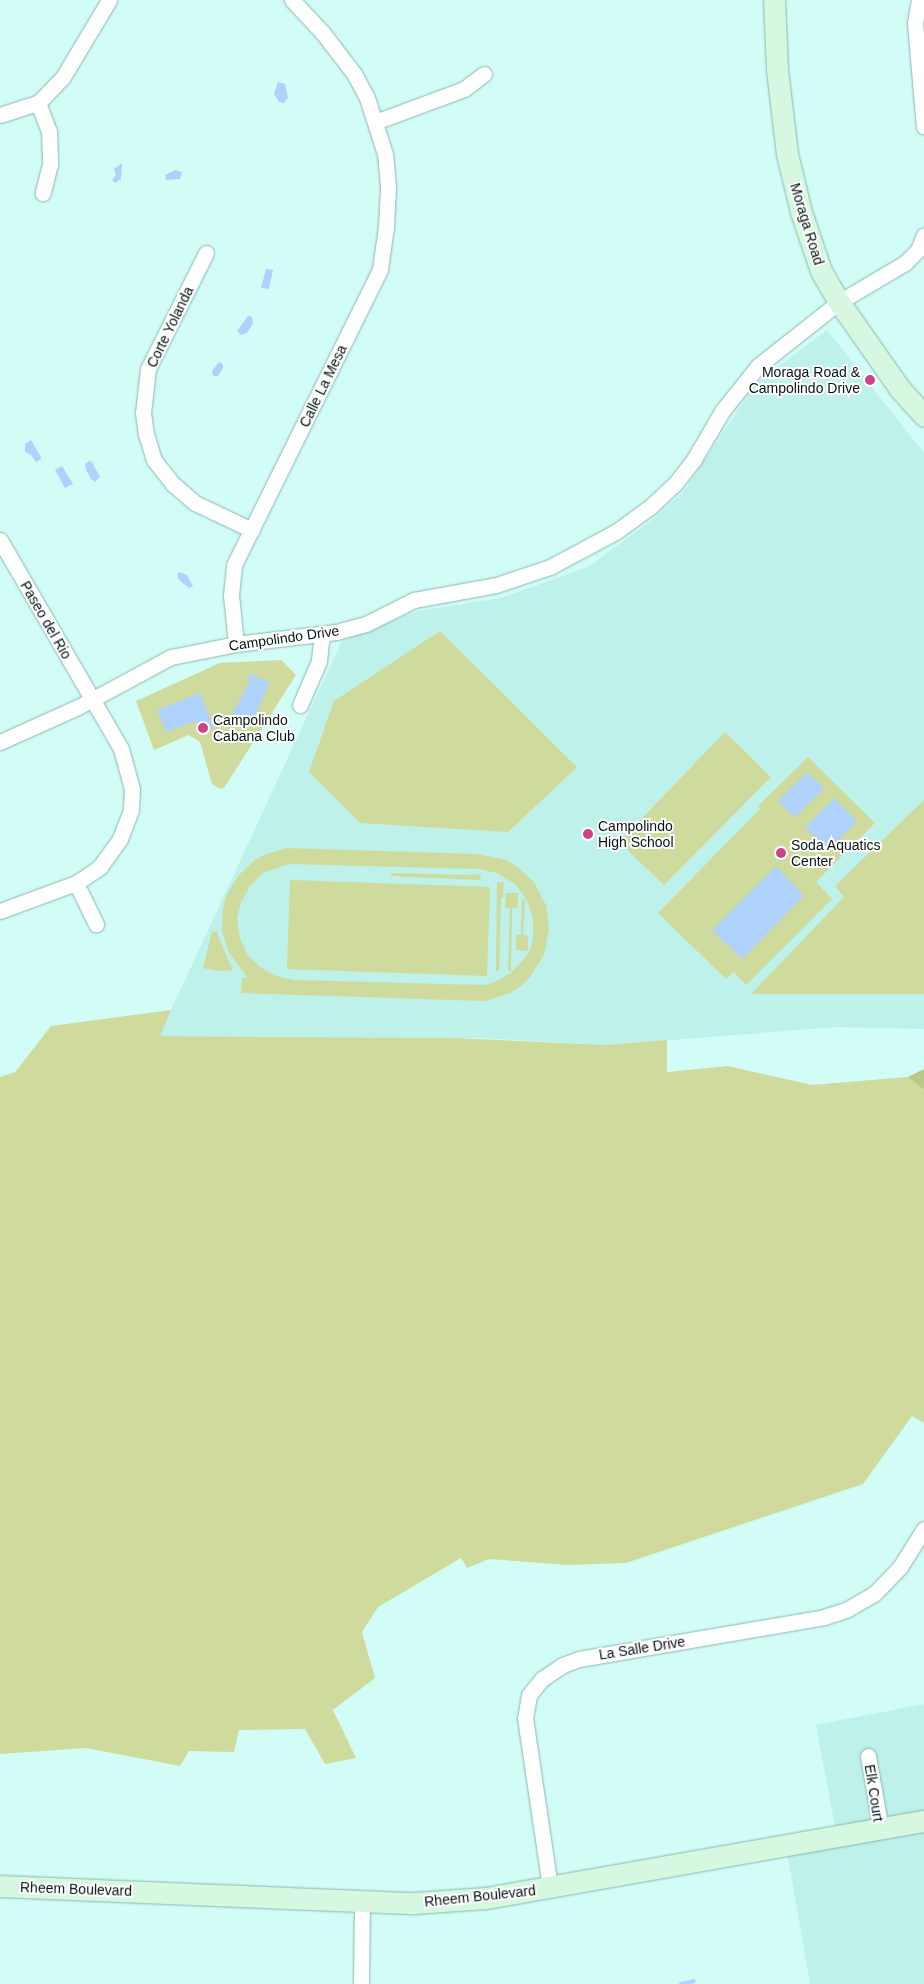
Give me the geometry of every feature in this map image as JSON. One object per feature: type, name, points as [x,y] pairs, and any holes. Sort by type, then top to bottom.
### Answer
[{"type":"street","points":[[0,115],[38,103],[63,77],[109,0]]},
{"type":"street","points":[[292,0],[322,32],[355,75],[375,122],[464,89],[484,74]]},
{"type":"street","name":"Moraga Road","points":[[774,0],[777,70],[787,154],[801,212],[821,270],[839,302],[900,389],[924,416]]},
{"type":"street","points":[[919,0],[915,23],[924,127]]},
{"type":"street","points":[[38,103],[49,131],[50,164],[43,193]]},
{"type":"street","name":"Calle La Mesa","points":[[236,644],[231,595],[234,565],[380,269],[386,227],[388,186],[385,154],[375,122]]},
{"type":"street","name":"Campolindo Drive","points":[[0,742],[45,724],[171,657],[236,644],[322,634],[366,624],[414,600],[496,585],[550,567],[617,531],[650,507],[674,485],[694,459],[723,410],[758,366],[839,302],[904,263],[918,250],[924,235]]},
{"type":"street","name":"Corte Yolanda","points":[[206,253],[148,369],[143,413],[146,434],[154,460],[173,484],[195,503],[252,530]]},
{"type":"street","name":"Paseo del Rio","points":[[0,540],[121,748],[132,788],[131,810],[120,839],[100,867],[76,883],[0,911]]},
{"type":"street","points":[[300,705],[319,661],[322,634]]},
{"type":"street","points":[[76,883],[96,924]]},
{"type":"street","name":"La Salle Drive","points":[[550,1887],[524,1718],[529,1695],[542,1679],[563,1664],[579,1659],[824,1617],[846,1610],[874,1594],[900,1567],[924,1529]]},
{"type":"street","name":"Elk Court","points":[[868,1756],[880,1830]]},
{"type":"street","name":"Rheem Boulevard","points":[[0,1886],[414,1903],[477,1899],[924,1822]]},
{"type":"street","points":[[361,1984],[362,1900]]},
{"type":"shaded area","points":[[278,82],[285,84],[288,98],[284,103],[279,102],[274,94]]},
{"type":"shaded area","points":[[122,163],[121,179],[115,183],[112,180],[116,175],[114,169]]},
{"type":"shaded area","points":[[175,170],[182,172],[180,179],[166,180],[165,175]]},
{"type":"shaded area","points":[[266,269],[273,270],[269,289],[261,288]]},
{"type":"shaded area","points":[[248,316],[252,317],[253,323],[247,333],[241,335],[237,331]]},
{"type":"shaded area","name":"Campolindo High School","points":[[827,330],[924,453],[924,1029],[836,1027],[607,1045],[479,1038],[159,1036],[342,641],[417,611],[501,598],[588,567],[652,520],[683,492],[757,382]]},
{"type":"shaded area","points":[[219,362],[223,364],[223,368],[218,376],[213,376],[212,371]]},
{"type":"shaded area","points":[[31,440],[41,457],[36,462],[31,455],[25,452],[25,444]]},
{"type":"shaded area","points":[[89,461],[92,462],[100,477],[95,482],[86,470],[85,464]]},
{"type":"shaded area","points":[[62,466],[73,484],[65,488],[55,470]]},
{"type":"shaded area","points":[[179,572],[187,575],[193,586],[189,588],[179,580],[177,575]]},
{"type":"shaded area","points":[[249,673],[270,682],[252,722],[231,712],[237,706],[249,681]]},
{"type":"shaded area","points":[[200,693],[214,728],[201,733],[196,721],[166,732],[157,710]]},
{"type":"shaded area","points":[[807,772],[824,788],[795,817],[778,801]]},
{"type":"shaded area","points":[[834,798],[857,821],[828,850],[805,827]]},
{"type":"shaded area","points":[[776,866],[804,896],[742,959],[712,930]]},
{"type":"shaded area","points":[[924,1704],[924,1984],[810,1984],[786,1846],[837,1837],[816,1725]]},
{"type":"green space","points":[[440,631],[577,767],[508,832],[360,823],[309,772],[334,701]]},
{"type":"green space","name":"Campolindo Cabana Club","points":[[281,660],[296,675],[224,788],[220,789],[212,784],[200,742],[189,735],[154,750],[136,701],[220,663]]},
{"type":"green space","points":[[725,732],[771,777],[664,885],[619,842]]},
{"type":"green space","name":"Soda Aquatics Center","points":[[808,757],[875,823],[816,882],[832,899],[746,985],[734,972],[726,979],[658,913],[760,809],[758,806]]},
{"type":"green space","points":[[924,800],[924,994],[751,994],[844,897],[835,886]]},
{"type":"green space","points":[[287,848],[478,854],[503,859],[515,865],[534,882],[546,905],[549,930],[544,955],[530,977],[521,986],[510,993],[486,1001],[241,993],[242,978],[248,978],[229,953],[222,931],[223,908],[226,896],[238,876],[255,860],[264,855]],"holes":[[[289,864],[478,869],[497,873],[515,884],[527,900],[533,919],[533,940],[525,958],[511,973],[493,983],[483,985],[294,980],[276,976],[260,967],[247,954],[240,938],[237,919],[241,902],[250,886],[263,873]]]},
{"type":"green space","points":[[391,873],[481,874],[480,880],[391,876]]},
{"type":"green space","points":[[290,880],[490,887],[487,976],[287,969]]},
{"type":"green space","points":[[497,882],[504,882],[503,898],[501,898],[499,971],[496,971]]},
{"type":"green space","points":[[506,893],[518,893],[518,908],[512,908],[511,971],[508,971],[510,908],[505,908]]},
{"type":"green space","points":[[522,899],[525,899],[523,935],[528,936],[528,951],[516,950],[516,935],[521,935]]},
{"type":"green space","points":[[218,931],[218,936],[233,970],[218,971],[203,968],[212,932]]},
{"type":"green space","points":[[171,1010],[160,1036],[455,1038],[607,1045],[667,1040],[667,1072],[728,1066],[812,1085],[908,1077],[924,1090],[924,1423],[912,1416],[863,1484],[626,1563],[567,1565],[489,1559],[467,1568],[461,1558],[378,1607],[362,1632],[375,1678],[333,1710],[356,1758],[325,1764],[305,1729],[239,1730],[234,1752],[189,1751],[180,1766],[86,1748],[0,1754],[0,1077],[15,1072],[51,1026]]},
{"type":"green space","points":[[924,1069],[924,1090],[908,1077]]},
{"type":"waterway","points":[[681,1984],[694,1981]]},
{"type":"place","name":"Moraga Road & Campolindo Drive","points":[[870,380]]},
{"type":"place","name":"Campolindo Cabana Club","points":[[203,728]]},
{"type":"place","name":"Campolindo High School","points":[[588,834]]},
{"type":"place","name":"Soda Aquatics Center","points":[[781,853]]}]
